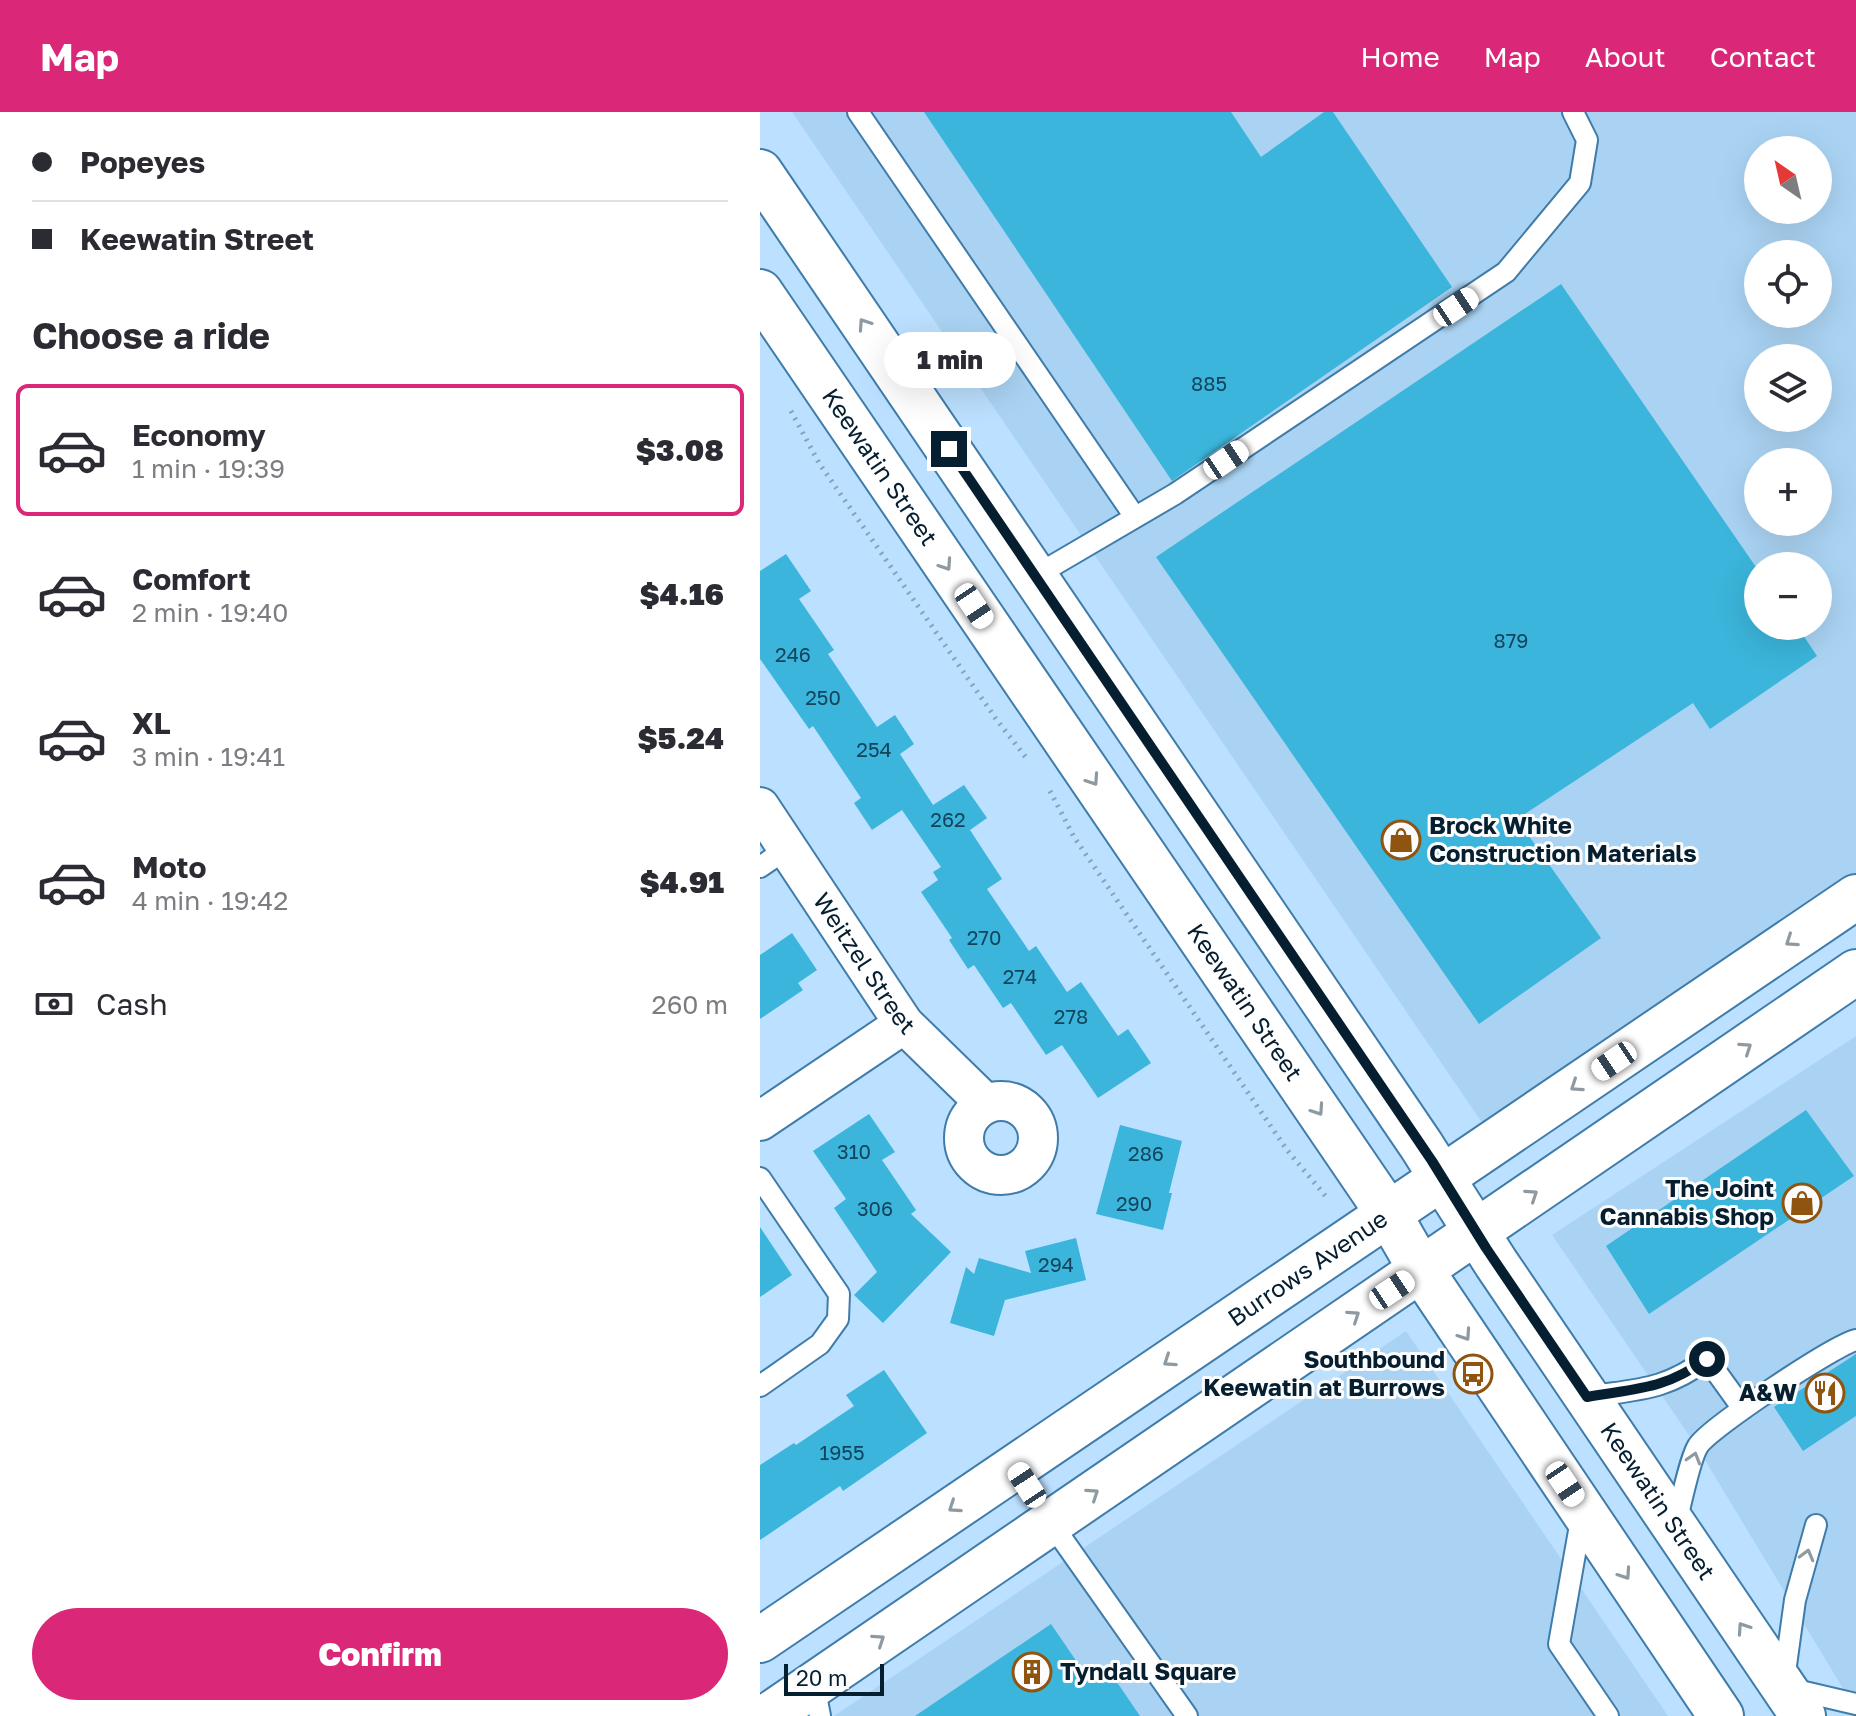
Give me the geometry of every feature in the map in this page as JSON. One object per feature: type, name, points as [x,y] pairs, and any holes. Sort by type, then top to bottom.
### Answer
[{"type":"main road","name":"Keewatin Street","points":[[760,172],[1442,1176],[1476,1233],[1793,1702]]},
{"type":"main road","name":"Keewatin Street","points":[[760,292],[1388,1213],[1421,1270],[1721,1716]]},
{"type":"main road","name":"Burrows Avenue","points":[[760,1640],[1856,897]]},
{"type":"main road","points":[[768,1716],[817,1700],[1051,1523],[1856,972]]},
{"type":"main road","points":[[1015,1466],[1051,1523]]},
{"type":"street","name":"Weitzel Street","points":[[760,807],[774,857],[904,1024],[986,1104]]},
{"type":"street","points":[[760,1121],[904,1024]]},
{"type":"lane","points":[[858,112],[1135,517]]},
{"type":"lane","points":[[1035,576],[1175,494],[1506,272],[1580,183],[1587,140],[1573,112]]},
{"type":"lane","points":[[760,1178],[839,1294],[838,1319],[820,1344],[760,1386]]},
{"type":"lane","points":[[1675,1527],[1697,1447],[1717,1427],[1743,1409],[1835,1349],[1856,1340]]},
{"type":"lane","points":[[1587,1397],[1656,1387],[1684,1375],[1707,1359],[1743,1409]]},
{"type":"lane","points":[[1582,1510],[1559,1644],[1608,1716]]},
{"type":"lane","points":[[1051,1523],[1187,1716]]},
{"type":"lane","points":[[1816,1525],[1795,1600],[1793,1702],[1856,1704]]},
{"type":"path","points":[[785,401],[819,463],[996,719],[1031,763]]},
{"type":"path","points":[[1047,786],[1082,850],[1287,1150],[1333,1205]]},
{"type":"shaded area","points":[[792,112],[1856,112],[1856,881],[1485,1127]]},
{"type":"shaded area","points":[[1856,1036],[1856,1710],[1697,1447],[1552,1235]]},
{"type":"shaded area","points":[[1406,1331],[1668,1716],[834,1716]]},
{"type":"building","points":[[924,112],[1231,112],[1261,157],[1324,112],[1333,112],[1452,287],[1172,481]]},
{"type":"building","points":[[1561,284],[1746,552],[1744,640],[1806,640],[1817,656],[1710,729],[1693,703],[1517,819],[1601,938],[1479,1024],[1156,557]]},
{"type":"building","points":[[786,554],[811,591],[799,599],[834,650],[828,654],[877,727],[895,715],[914,744],[900,754],[933,805],[964,785],[987,818],[970,830],[1002,879],[987,889],[1029,951],[1036,946],[1067,992],[1081,982],[1118,1036],[1128,1029],[1151,1063],[1098,1098],[1062,1045],[1046,1055],[1011,1003],[1003,1008],[974,965],[968,969],[949,940],[952,938],[921,892],[938,880],[933,872],[941,867],[902,810],[872,830],[854,803],[861,798],[813,726],[809,729],[760,659],[760,571]]},
{"type":"building","points":[[792,933],[817,970],[798,983],[803,990],[760,1019],[760,955]]},
{"type":"building","points":[[1806,1110],[1854,1176],[1649,1314],[1606,1246]]},
{"type":"building","points":[[869,1114],[895,1152],[882,1160],[916,1210],[911,1214],[951,1252],[883,1323],[854,1295],[877,1272],[834,1208],[846,1199],[813,1151]]},
{"type":"building","points":[[1120,1125],[1182,1141],[1163,1230],[1096,1214]]},
{"type":"building","points":[[760,1227],[792,1275],[760,1297]]},
{"type":"building","points":[[1076,1238],[1086,1280],[1005,1300],[994,1336],[950,1323],[966,1267],[974,1274],[979,1258],[1031,1273],[1025,1251]]},
{"type":"building","name":"A&W","points":[[1856,1354],[1856,1416],[1803,1451],[1774,1407]]},
{"type":"building","points":[[884,1370],[927,1433],[843,1491],[840,1486],[760,1540],[760,1465],[854,1406],[846,1395]]},
{"type":"building","name":"Tyndall Square","points":[[1051,1624],[1088,1678],[1106,1666],[1140,1716],[915,1716]]},
{"type":"place","name":"Brock White Construction Materials","points":[[1401,840]]},
{"type":"place","name":"The Joint Cannabis Shop","points":[[1802,1203]]},
{"type":"place","name":"Southbound Keewatin at Burrows","points":[[1473,1374]]},
{"type":"place","name":"A&W","points":[[1825,1393]]},
{"type":"place","name":"Tyndall Square","points":[[1032,1672]]},
{"type":"route","points":[[949,449],[1432,1161],[1486,1248],[1587,1397],[1656,1387],[1684,1375],[1707,1359]]}]
